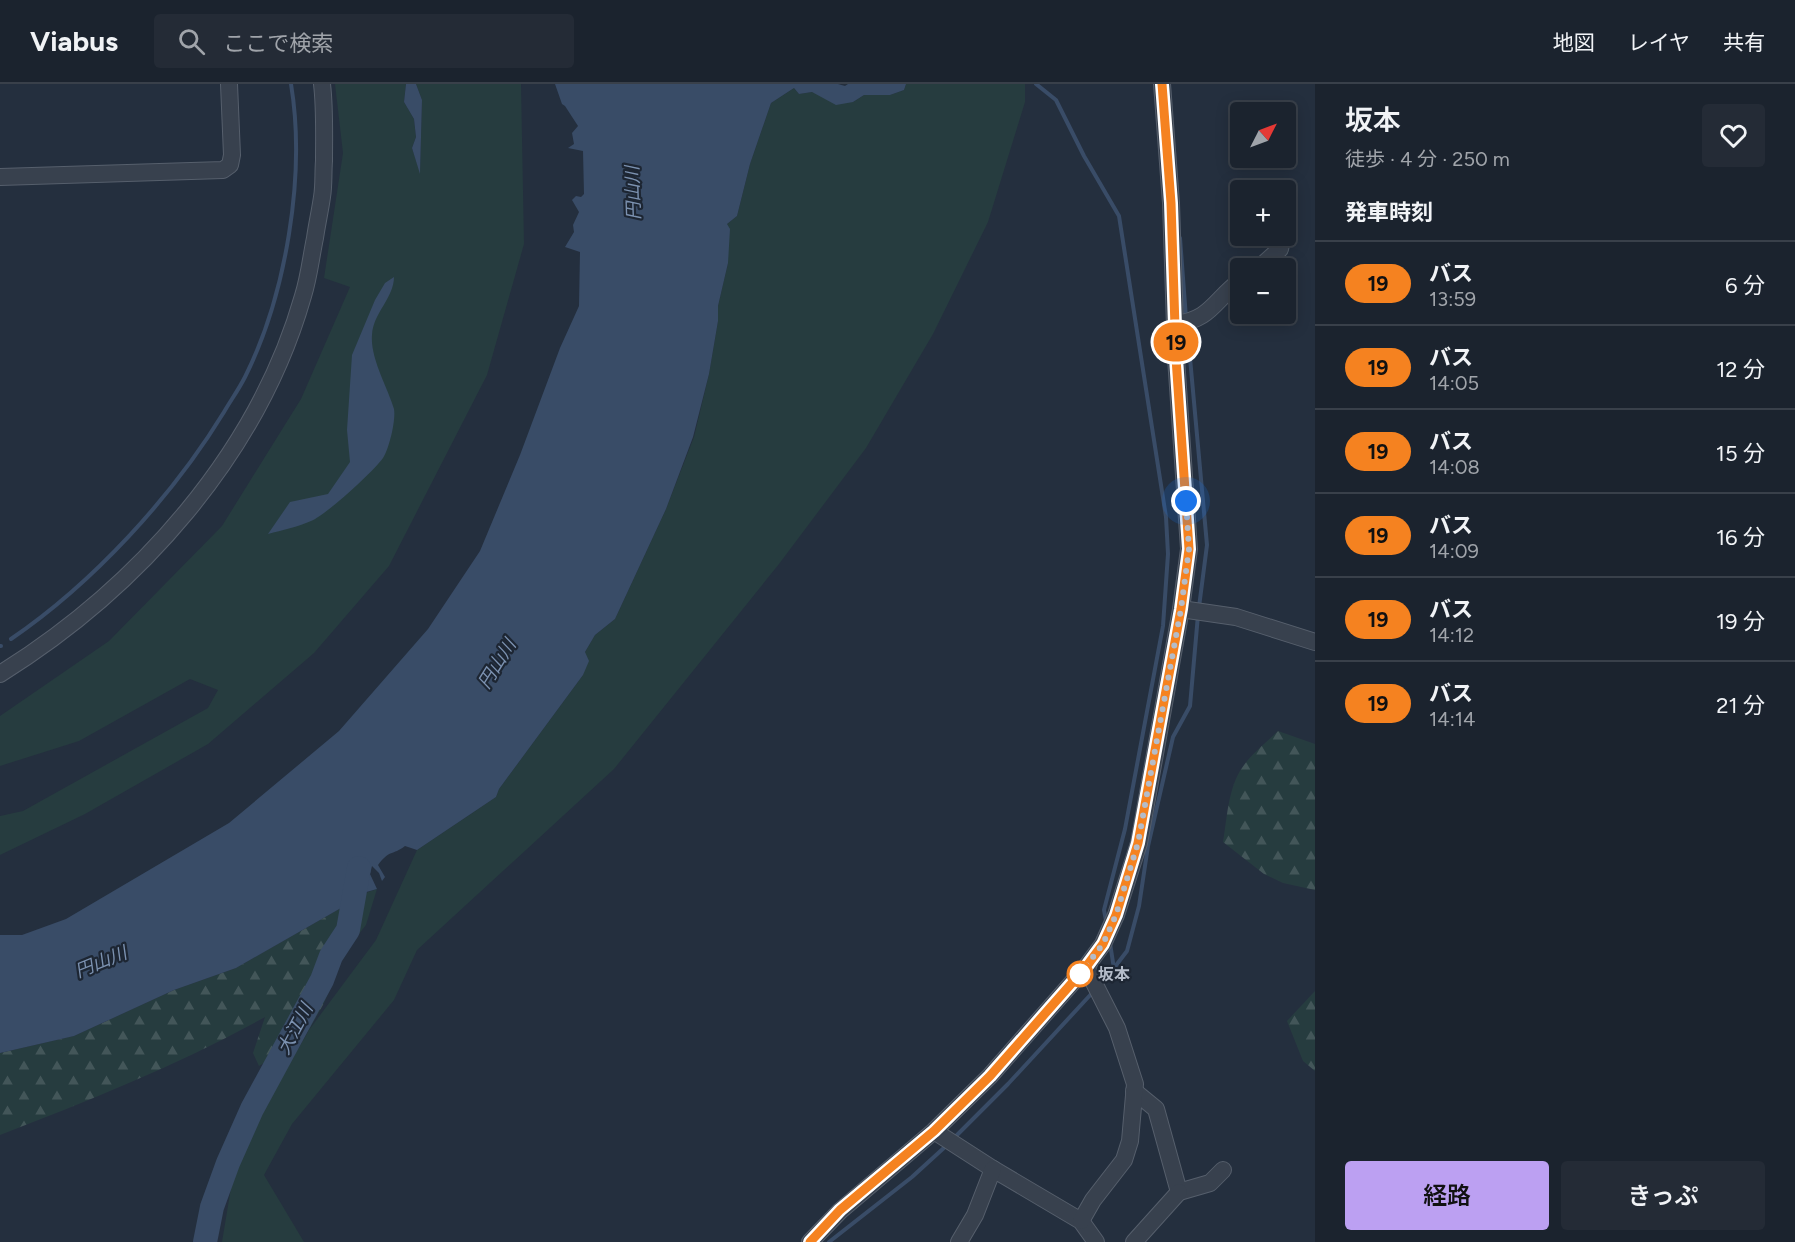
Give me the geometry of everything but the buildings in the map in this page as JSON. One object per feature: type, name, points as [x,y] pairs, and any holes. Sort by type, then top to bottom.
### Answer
[{"type":"street","points":[[0,177],[223,170],[230,165],[232,155],[230,84]]},
{"type":"street","points":[[0,674],[78,619],[152,550],[180,520],[242,435],[272,378],[304,294],[323,195],[322,84]]},
{"type":"street","points":[[810,1242],[840,1210],[934,1131],[990,1076],[1086,967],[1103,944],[1116,915],[1138,843],[1181,609],[1189,549],[1175,324],[1171,203],[1162,84]]},
{"type":"street","points":[[1270,258],[1281,246]]},
{"type":"street","points":[[1175,324],[1191,322],[1208,312],[1230,291]]},
{"type":"street","points":[[1181,609],[1236,617],[1315,642]]},
{"type":"street","points":[[1081,1221],[1093,1200],[1124,1160],[1130,1142],[1135,1084],[1117,1028],[1086,967]]},
{"type":"street","points":[[1134,1091],[1156,1109],[1179,1192]]},
{"type":"street","points":[[934,1131],[1081,1221],[1096,1242]]},
{"type":"street","points":[[959,1242],[975,1215],[993,1169]]},
{"type":"street","points":[[1134,1242],[1179,1192],[1210,1183],[1223,1170]]},
{"type":"green space","points":[[335,84],[406,84],[404,102],[414,119],[416,137],[412,148],[420,171],[422,100],[416,84],[521,84],[524,244],[487,375],[389,566],[314,653],[208,744],[85,814],[0,855],[0,816],[23,811],[208,708],[218,690],[190,679],[79,741],[0,766],[0,716],[109,641],[222,526],[301,399],[350,287],[324,278],[343,153]]},
{"type":"green space","points":[[906,84],[1025,84],[1025,102],[988,222],[933,334],[866,448],[779,564],[614,769],[417,950],[394,1000],[292,1124],[264,1175],[304,1242],[222,1242],[232,1182],[246,1139],[309,1030],[376,940],[417,850],[496,797],[499,789],[583,675],[585,652],[595,635],[615,619],[666,509],[694,437],[709,374],[718,321],[718,306],[728,263],[727,224],[737,216],[750,164],[771,103],[794,88],[799,94],[812,92],[853,102],[864,95],[890,95],[904,90]]},
{"type":"green space","points":[[1278,731],[1315,744],[1315,890],[1283,883],[1264,874],[1223,842],[1229,804],[1237,776],[1250,758]]},
{"type":"green space","points":[[377,889],[366,925],[346,950],[346,911],[356,899]]},
{"type":"green space","points":[[348,904],[345,912],[346,950],[324,1003],[309,1030],[294,1044],[259,1066],[253,1053],[265,1017],[168,1066],[0,1135],[0,1053],[74,1036],[174,990],[236,968]]},
{"type":"green space","points":[[1315,991],[1315,1071],[1303,1061],[1287,1021]]},
{"type":"water","points":[[406,84],[416,84],[422,100],[420,174],[412,148],[416,137],[414,119],[404,102]]},
{"type":"water","name":"円山川","points":[[555,84],[838,84],[845,86],[848,84],[906,84],[904,90],[890,95],[864,95],[853,102],[836,105],[812,92],[799,94],[794,88],[771,103],[750,164],[737,216],[727,224],[730,229],[728,263],[718,306],[718,321],[709,374],[693,437],[666,509],[615,619],[595,635],[585,652],[589,661],[583,675],[499,789],[496,797],[417,850],[405,846],[385,857],[378,865],[385,877],[382,881],[379,873],[372,866],[370,874],[377,889],[363,893],[348,904],[236,968],[174,990],[74,1036],[0,1053],[0,935],[22,935],[66,919],[229,823],[339,731],[428,629],[480,551],[520,455],[560,348],[579,306],[580,252],[565,247],[574,232],[573,225],[579,212],[572,200],[584,194],[583,151],[568,148],[574,144],[572,133],[578,126],[562,104]]},
{"type":"water","points":[[394,277],[391,292],[376,320],[372,335],[376,363],[394,409],[393,427],[385,454],[360,482],[318,517],[301,525],[268,534],[290,502],[328,494],[350,462],[347,430],[352,355],[375,300],[385,283]]},
{"type":"waterway","points":[[11,639],[72,592],[129,536],[203,444],[245,377],[272,309],[289,234],[296,157],[291,84]]},
{"type":"waterway","points":[[1036,84],[1056,100],[1084,156],[1119,216],[1166,517],[1168,554],[1163,626],[1125,829],[1104,910],[1106,921]]},
{"type":"waterway","points":[[1180,238],[1186,318]]},
{"type":"waterway","points":[[1187,325],[1207,545],[1199,607]]},
{"type":"waterway","points":[[1114,968],[1127,951],[1139,906],[1148,846],[1173,737],[1190,706],[1198,615]]},
{"type":"waterway","name":"大江川","points":[[205,1242],[212,1207],[228,1163],[252,1109],[322,980],[331,956],[348,930],[359,868]]},
{"type":"waterway","points":[[1100,984],[1114,969],[1110,943]]},
{"type":"waterway","points":[[954,1138],[1008,1084],[1093,992]]},
{"type":"waterway","points":[[829,1242],[912,1177],[946,1146]]},
{"type":"bus line","name":"19","points":[[810,1242],[840,1210],[934,1131],[990,1076],[1086,967],[1103,944],[1116,915],[1133,862],[1181,609],[1189,549],[1176,358],[1171,203],[1162,84]]},
{"type":"place","name":"坂本","points":[[1080,974]]},
{"type":"route","points":[[1080,974],[1103,944],[1116,915],[1138,843],[1181,609],[1189,549],[1186,501]]}]
